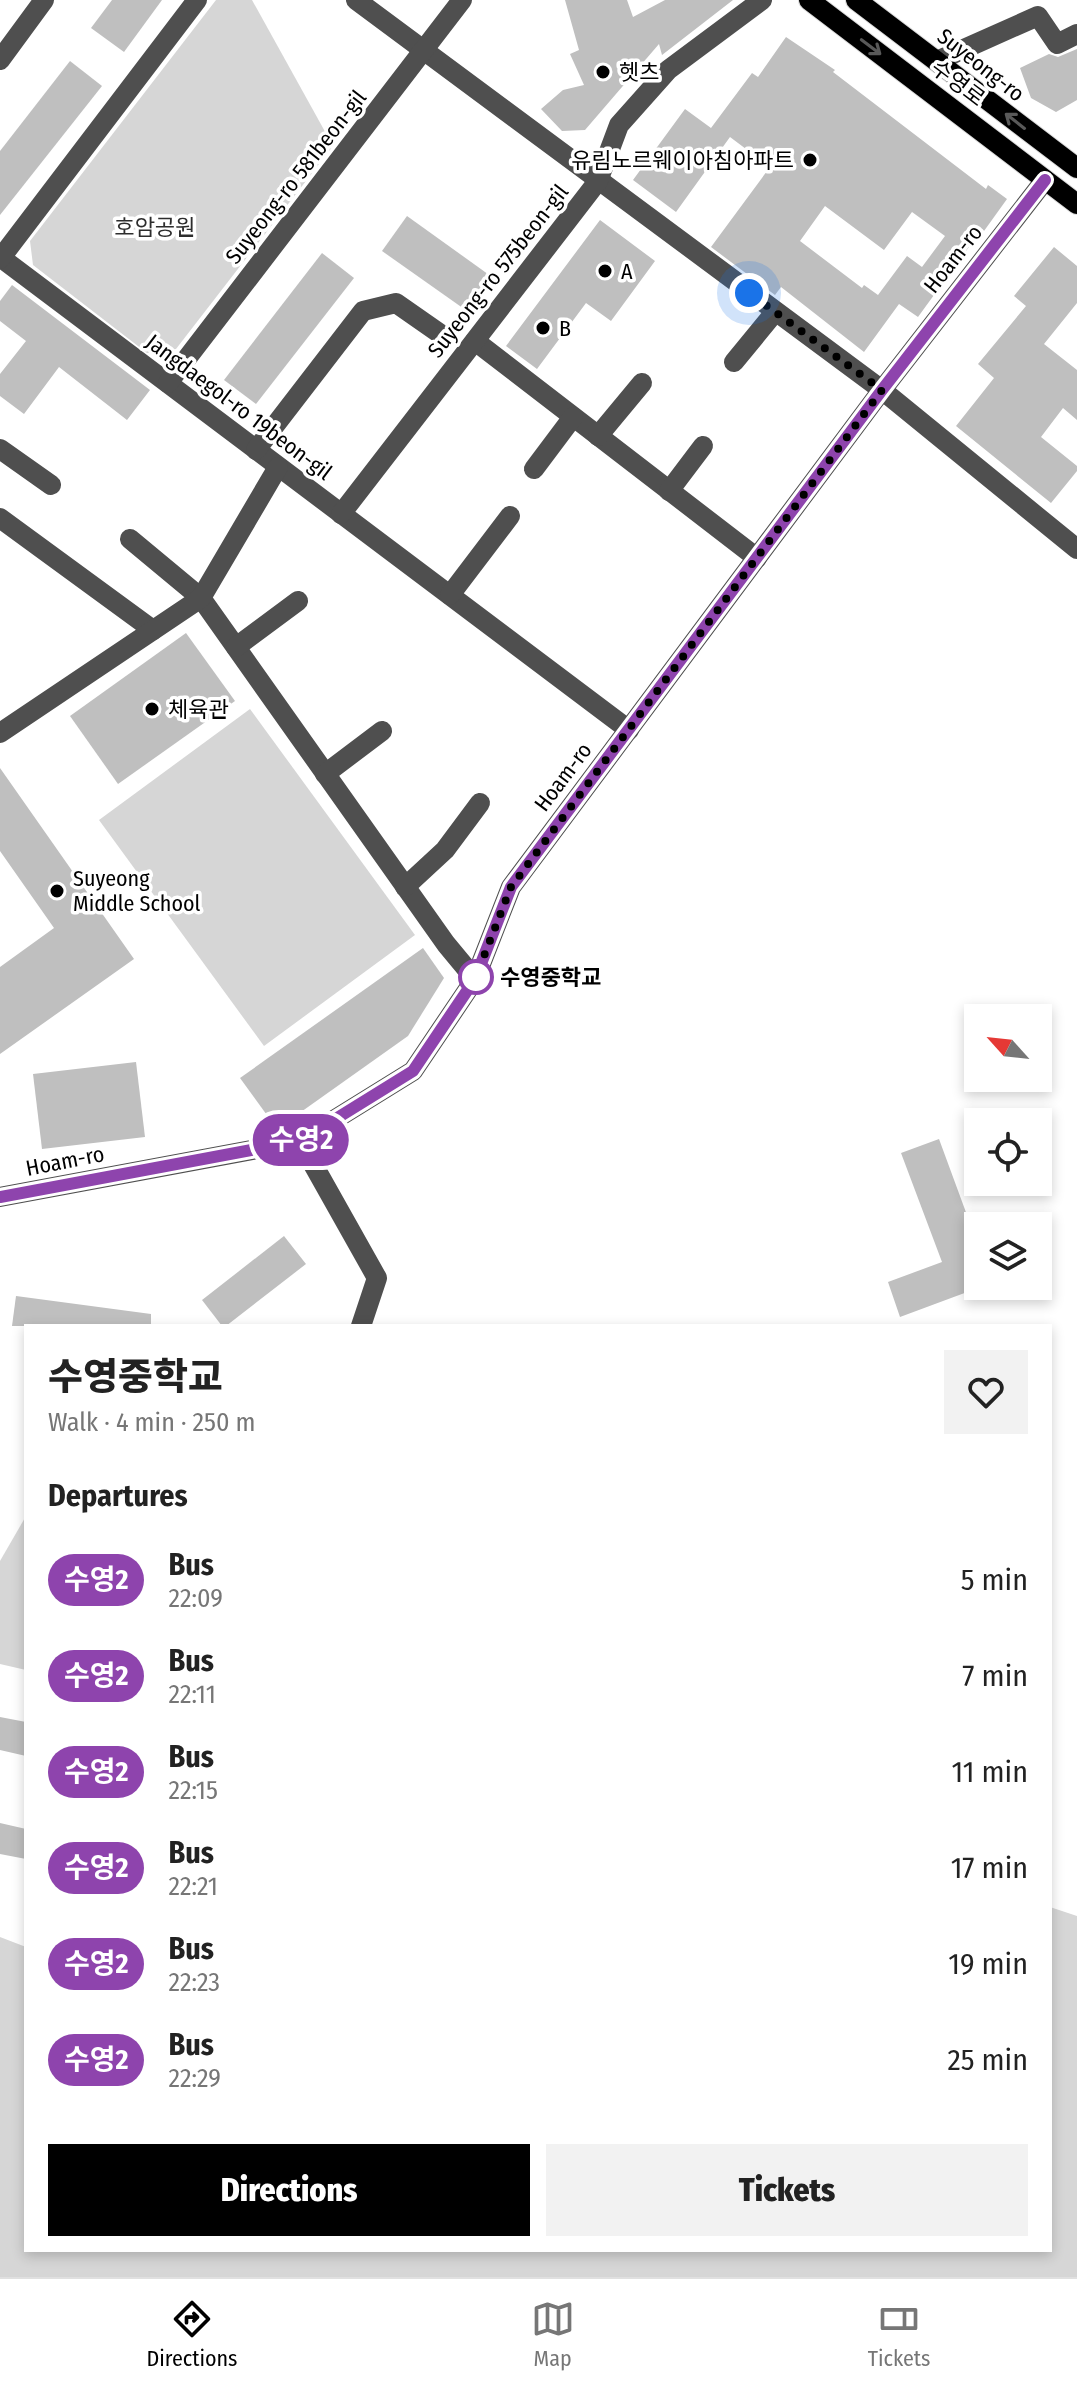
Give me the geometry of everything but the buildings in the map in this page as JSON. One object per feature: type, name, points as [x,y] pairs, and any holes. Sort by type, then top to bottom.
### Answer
[{"type":"main road","name":"수영로","points":[[809,0],[1077,204]]},
{"type":"main road","name":"Suyeong-ro","points":[[856,0],[1077,168]]},
{"type":"street","points":[[0,60],[44,0]]},
{"type":"street","points":[[0,258],[197,0]]},
{"type":"street","points":[[356,0],[882,390],[1077,549]]},
{"type":"street","name":"Suyeong-ro 581beon-gil","points":[[168,383],[462,0]]},
{"type":"street","name":"Suyeong-ro 575beon-gil","points":[[341,514],[598,181],[619,125],[668,70],[762,0]]},
{"type":"street","points":[[937,61],[1038,16],[1057,44],[1077,34]]},
{"type":"street","name":"Hoam-ro","points":[[0,1197],[300,1141],[413,1071],[475,979],[511,887],[882,390],[1045,180]]},
{"type":"street","name":"Jangdaegol-ro 19beon-gil","points":[[0,258],[629,730]]},
{"type":"street","points":[[256,450],[363,311],[396,303],[439,333]]},
{"type":"street","points":[[734,362],[775,312]]},
{"type":"street","points":[[475,341],[757,558]]},
{"type":"street","points":[[598,436],[642,383]]},
{"type":"street","points":[[534,469],[573,417]]},
{"type":"street","points":[[669,491],[703,446]]},
{"type":"street","points":[[0,449],[51,485]]},
{"type":"street","points":[[0,733],[201,598],[278,467]]},
{"type":"street","points":[[450,595],[510,516]]},
{"type":"street","points":[[0,518],[153,630]]},
{"type":"street","points":[[130,539],[201,598],[405,887],[475,979]]},
{"type":"street","points":[[236,647],[298,601]]},
{"type":"street","points":[[325,774],[382,731]]},
{"type":"street","points":[[405,887],[445,850],[480,803]]},
{"type":"street","points":[[300,1141],[377,1278],[362,1324]]},
{"type":"green space","name":"호암공원","points":[[216,0],[252,0],[333,146],[176,349],[147,353],[33,265],[30,241]]},
{"type":"green space","points":[[250,709],[415,935],[264,1046],[99,820]]},
{"type":"green space","points":[[24,1519],[24,1670],[0,1664],[0,1561]]},
{"type":"green space","points":[[1052,1908],[1077,1916],[1077,2277],[0,2277],[0,1937],[24,1946],[24,2252],[1052,2252]]},
{"type":"bus line","name":"수영2","points":[[0,1197],[300,1141],[413,1071],[475,979],[511,887],[882,390],[1045,180]]},
{"type":"place","name":"헷츠","points":[[603,72]]},
{"type":"place","name":"유림노르웨이아침아파트","points":[[810,160]]},
{"type":"place","name":"A","points":[[605,271]]},
{"type":"place","name":"B","points":[[543,328]]},
{"type":"place","name":"체육관","points":[[152,709]]},
{"type":"place","name":"Suyeong Middle School","points":[[57,891]]},
{"type":"place","name":"수영중학교","points":[[476,977]]},
{"type":"route","points":[[476,977],[511,887],[882,390],[749,293]]}]
